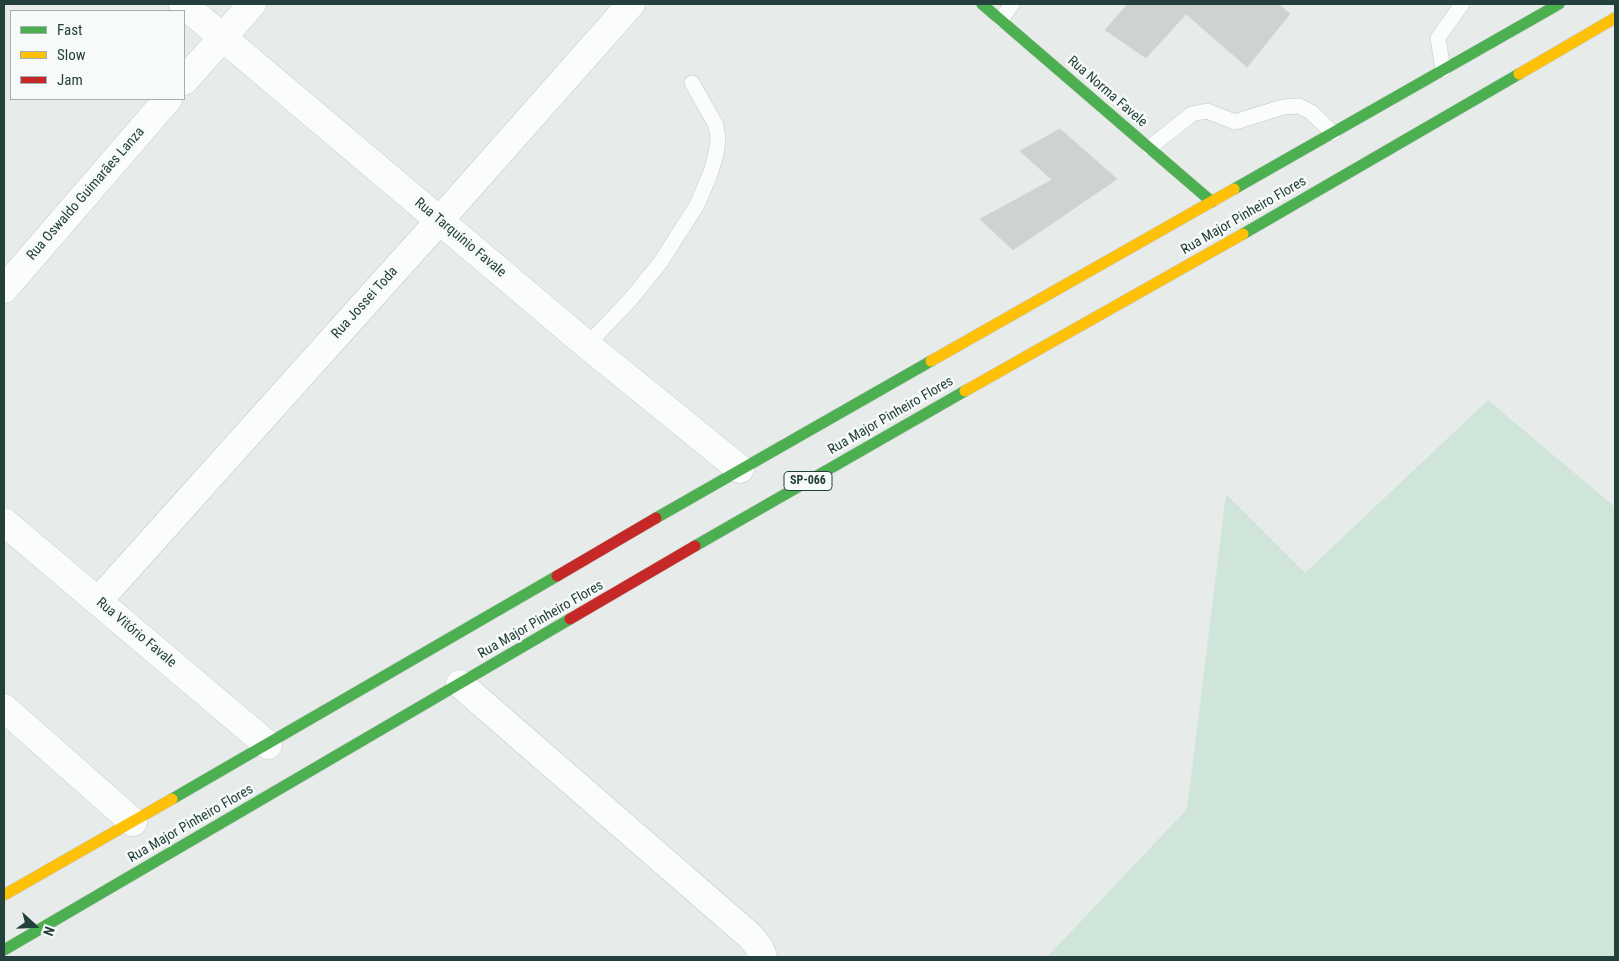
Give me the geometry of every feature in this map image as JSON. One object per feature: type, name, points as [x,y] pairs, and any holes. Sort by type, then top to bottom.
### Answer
[{"type":"main road","name":"Rua Norma Favele","points":[[982,4],[1212,202]]},
{"type":"main road","name":"Rua Major Pinheiro Flores","points":[[4,895],[268,745],[740,469],[1559,4]]},
{"type":"main road","name":"Rua Major Pinheiro Flores","points":[[4,950],[770,503],[1057,338],[1263,223],[1615,18]]},
{"type":"street","name":"Rua Tarquínio Favale","points":[[183,4],[587,345],[740,469]]},
{"type":"street","points":[[185,80],[252,4]]},
{"type":"street","name":"Rua Jossei Toda","points":[[98,600],[439,221],[631,4]]},
{"type":"street","name":"Rua Oswaldo Guimarães Lanza","points":[[4,289],[167,100]]},
{"type":"street","name":"Rua Vitório Favale","points":[[4,522],[268,745]]},
{"type":"street","points":[[460,684],[750,936],[759,947],[763,957]]},
{"type":"street","points":[[4,708],[134,822]]},
{"type":"lane","points":[[1001,20],[1012,4]]},
{"type":"lane","points":[[1443,70],[1438,38],[1462,4]]},
{"type":"lane","points":[[587,345],[630,300],[660,263],[697,204],[711,172],[718,139],[716,125],[692,83]]},
{"type":"lane","points":[[1149,148],[1192,114],[1207,112],[1235,122],[1283,107],[1298,106],[1311,112],[1334,133]]},
{"type":"green space","points":[[1488,400],[1615,507],[1615,957],[1047,957],[1187,809],[1226,494],[1305,573]]},
{"type":"building","points":[[1128,4],[1278,4],[1290,14],[1247,67],[1186,14],[1146,58],[1105,30]]},
{"type":"building","points":[[1060,129],[1117,179],[1013,250],[980,219],[1052,180],[1020,151]]},
{"type":"traffic: fast","points":[[982,4],[1212,202]]},
{"type":"traffic: fast","points":[[1234,189],[1559,4]]},
{"type":"traffic: fast","points":[[1243,234],[1519,74]]},
{"type":"traffic: fast","points":[[656,518],[931,361]]},
{"type":"traffic: fast","points":[[695,546],[965,391]]},
{"type":"traffic: fast","points":[[172,799],[557,576]]},
{"type":"traffic: fast","points":[[4,950],[570,619]]},
{"type":"traffic: slow","points":[[1519,74],[1615,18]]},
{"type":"traffic: slow","points":[[931,361],[1234,189]]},
{"type":"traffic: slow","points":[[965,391],[1243,234]]},
{"type":"traffic: slow","points":[[4,895],[172,799]]},
{"type":"traffic: jam","points":[[557,576],[656,518]]},
{"type":"traffic: jam","points":[[570,619],[695,546]]}]
